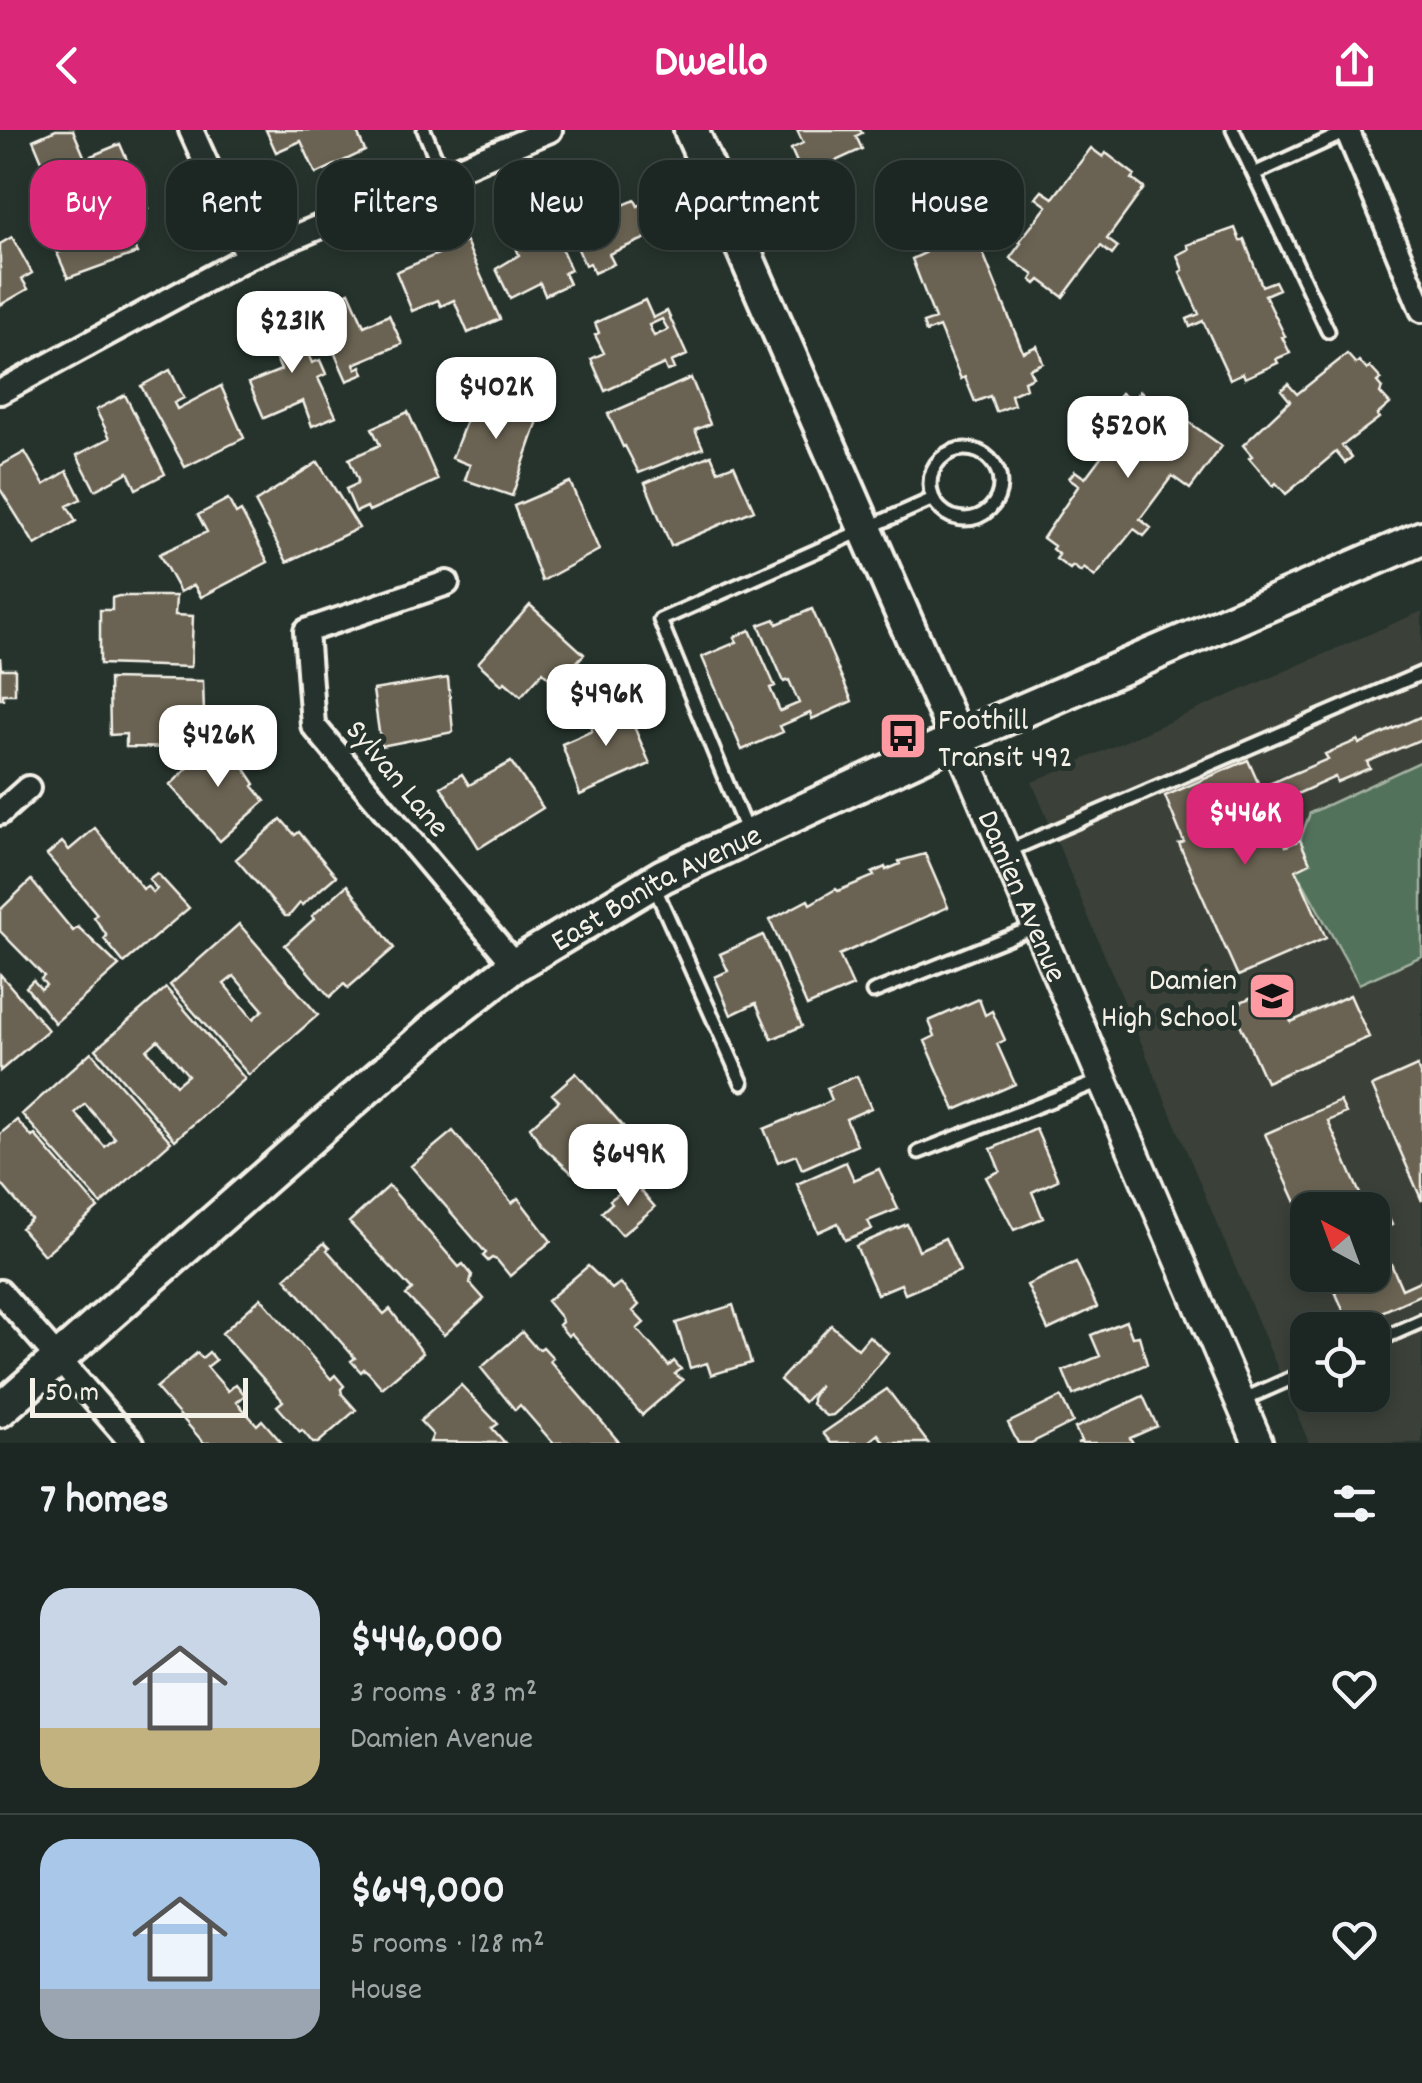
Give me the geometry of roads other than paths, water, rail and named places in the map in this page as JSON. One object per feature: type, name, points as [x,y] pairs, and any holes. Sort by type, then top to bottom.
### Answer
[{"type":"main road","name":"Damien Avenue","points":[[691,130],[957,739]]},
{"type":"main road","name":"East Bonita Avenue","points":[[0,1410],[442,1022],[515,965],[653,882],[748,836],[957,739],[1422,538]]},
{"type":"street","points":[[191,130],[248,257]]},
{"type":"street","points":[[474,162],[550,130]]},
{"type":"street","points":[[1348,130],[1422,310]]},
{"type":"street","points":[[0,392],[248,257],[317,228]]},
{"type":"street","name":"Sylvan Lane","points":[[446,583],[306,631],[313,725],[515,965]]},
{"type":"street","name":"Damien Avenue","points":[[957,739],[1258,1443]]},
{"type":"street","points":[[0,813],[28,788]]},
{"type":"street","points":[[0,1292],[132,1443]]},
{"type":"lane","points":[[424,130],[437,160]]},
{"type":"lane","points":[[1233,130],[1328,331]]},
{"type":"lane","points":[[1254,174],[1348,130]]},
{"type":"lane","points":[[970,448],[982,452],[998,469],[1001,481],[995,504],[975,518],[955,518],[938,507],[933,498],[930,478],[946,454],[970,448]]},
{"type":"lane","points":[[748,836],[660,620],[933,498]]},
{"type":"lane","points":[[1005,852],[1422,672]]},
{"type":"lane","points":[[653,882],[742,1083]]},
{"type":"lane","points":[[873,992],[1037,926]]},
{"type":"lane","points":[[919,1152],[1102,1080]]},
{"type":"lane","points":[[1390,1335],[1422,1322]]},
{"type":"lane","points":[[1240,1400],[1290,1379]]},
{"type":"place","name":"Foothill Transit 492","points":[[903,736]]},
{"type":"place","name":"Damien High School","points":[[1272,996]]}]
